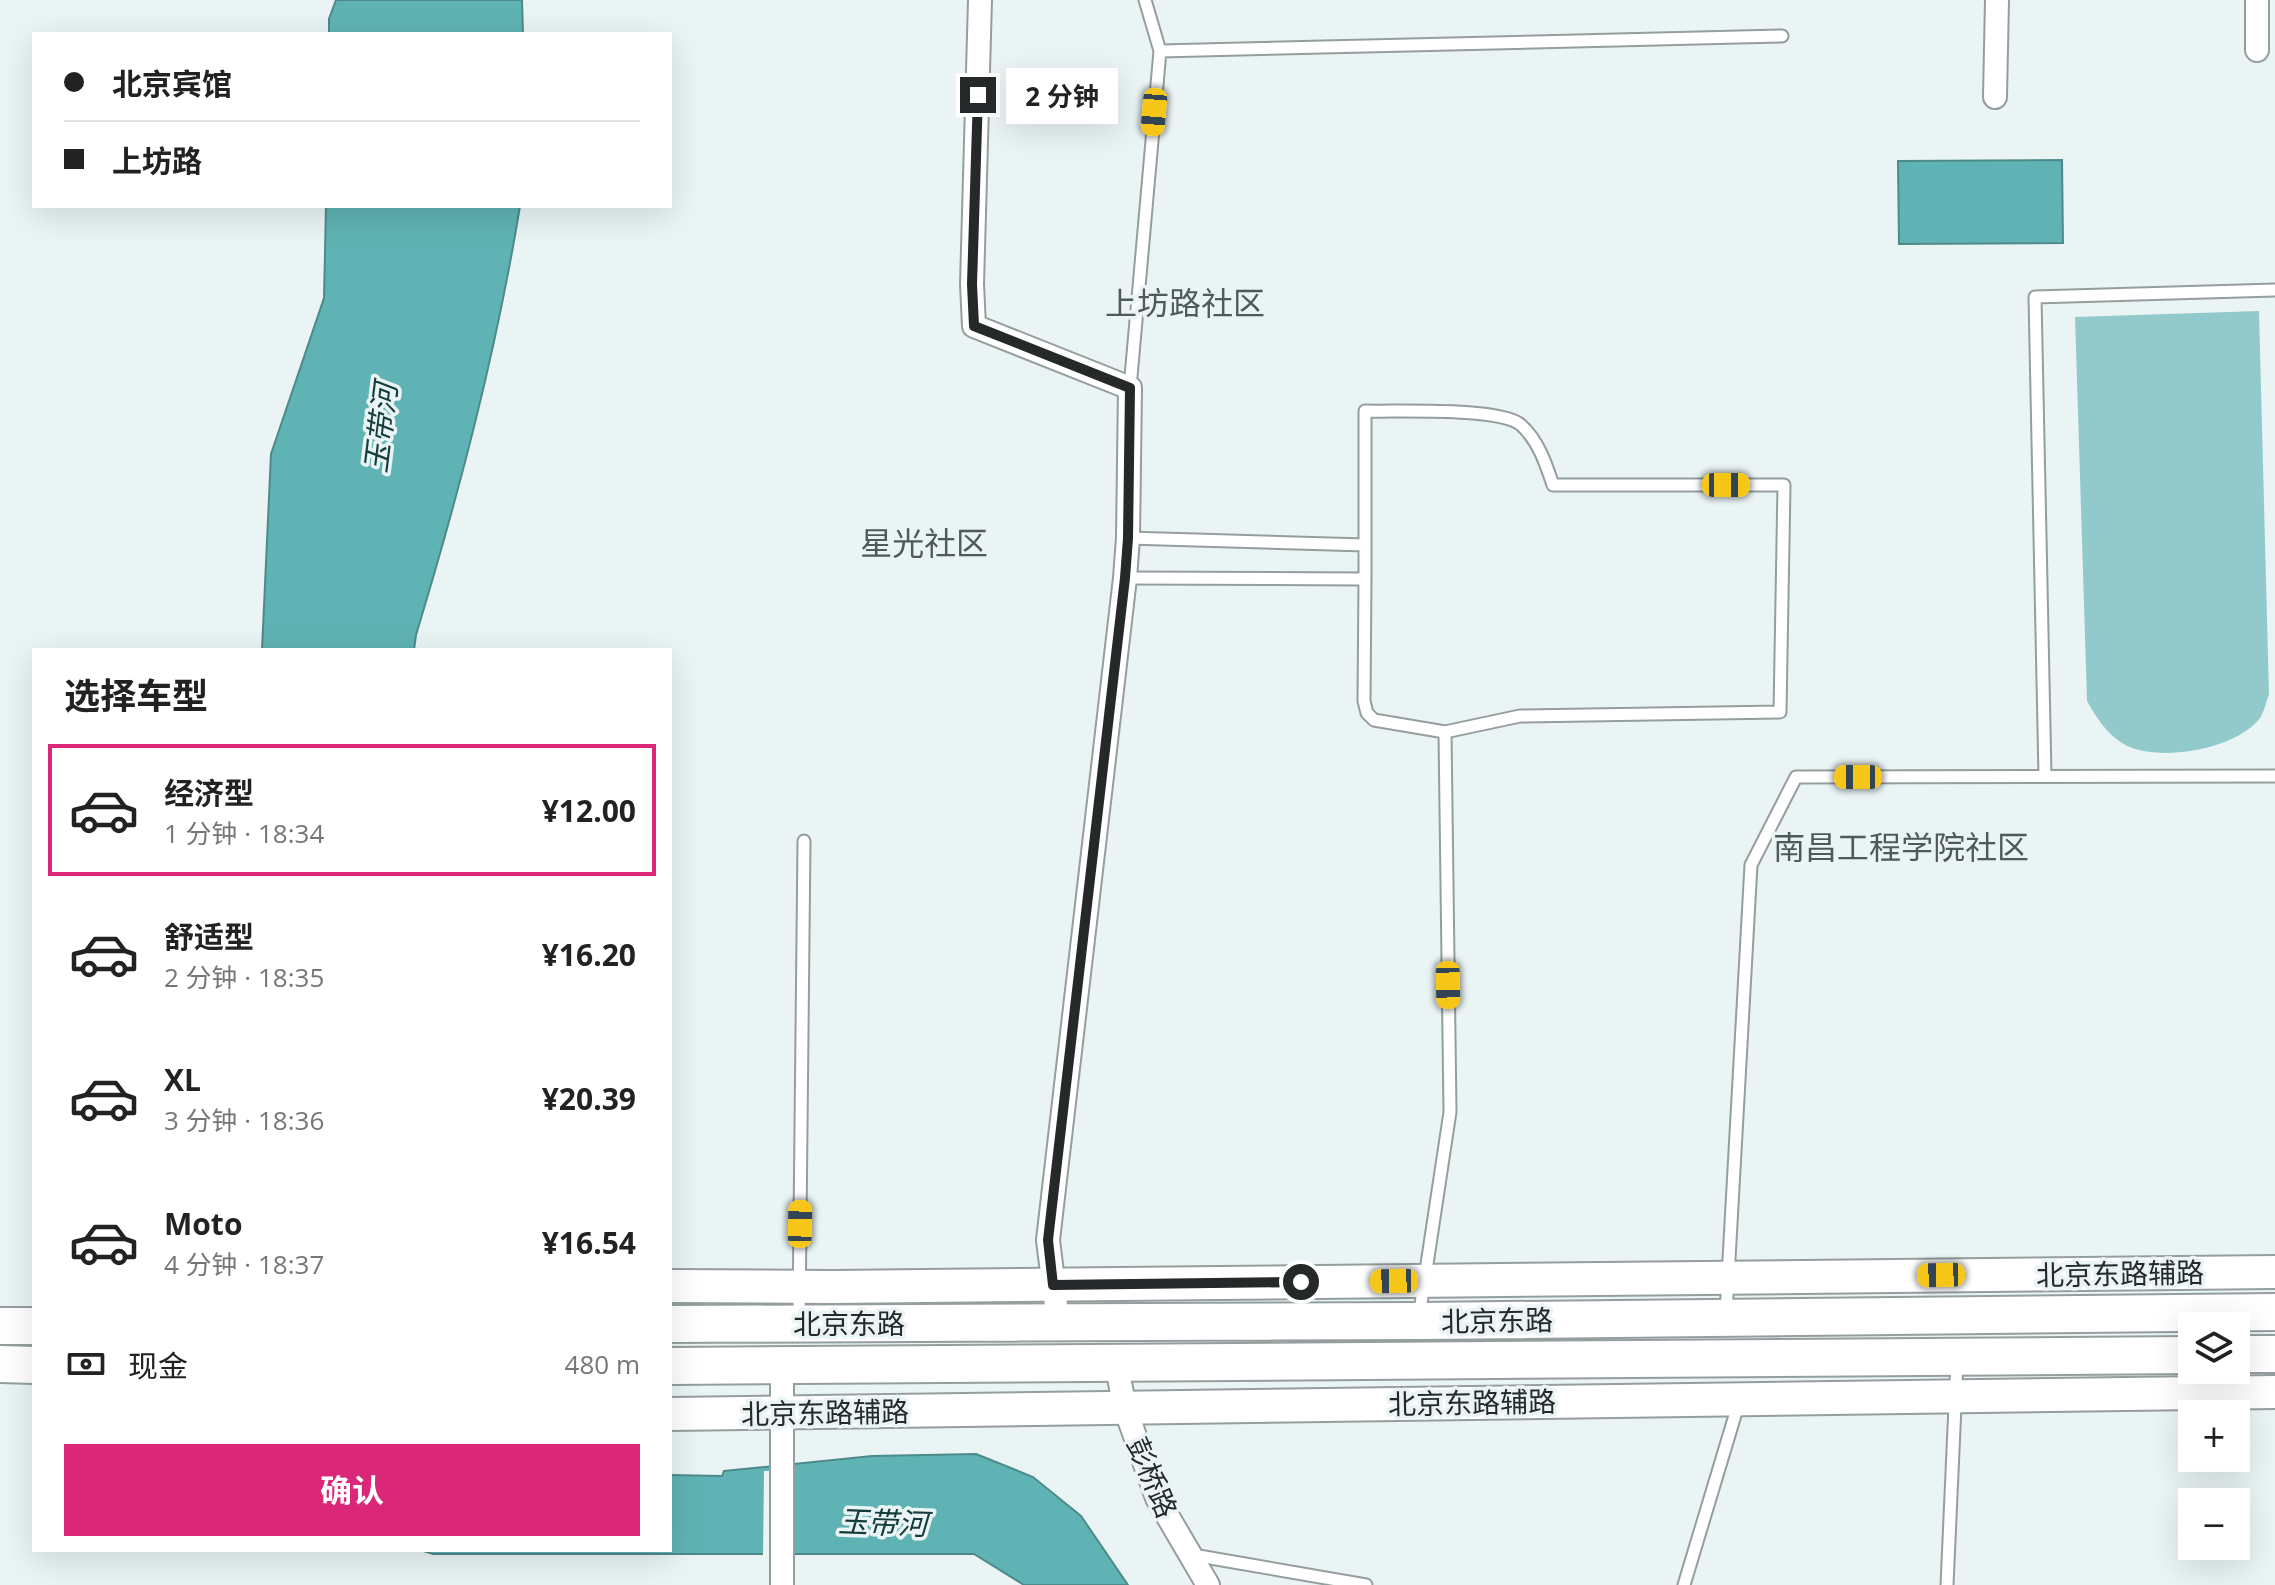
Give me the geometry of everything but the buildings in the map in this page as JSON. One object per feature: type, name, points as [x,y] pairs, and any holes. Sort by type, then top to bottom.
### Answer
[{"type":"main road","name":"北京东路辅路","points":[[672,1286],[2275,1272]]},
{"type":"main road","name":"北京东路","points":[[672,1324],[1419,1321],[2275,1312]]},
{"type":"main road","points":[[2250,1354],[2275,1354]]},
{"type":"main road","name":"北京东路","points":[[672,1366],[2178,1355]]},
{"type":"main road","name":"北京东路辅路","points":[[672,1414],[2275,1392]]},
{"type":"street","points":[[980,0],[972,284],[974,326],[1130,388],[1125,578],[1048,1240],[1058,1322]]},
{"type":"street","points":[[1995,97],[1997,0]]},
{"type":"street","points":[[2257,0],[2257,50]]},
{"type":"street","name":"彭桥路","points":[[1116,1363],[1125,1408],[1157,1498],[1208,1585]]},
{"type":"street","points":[[782,1366],[782,1585]]},
{"type":"lane","points":[[1130,388],[1160,51],[1145,0]]},
{"type":"lane","points":[[1160,51],[1782,36]]},
{"type":"lane","points":[[2045,776],[2035,297],[2275,290]]},
{"type":"lane","points":[[1365,411],[1494,414],[1520,424],[1542,453],[1553,485],[1784,485],[1780,712],[1520,716],[1445,732],[1374,720],[1367,713],[1364,701],[1365,545],[1365,411]]},
{"type":"lane","points":[[1128,538],[1365,545]]},
{"type":"lane","points":[[1125,578],[1365,579]]},
{"type":"lane","points":[[1419,1321],[1450,1112],[1445,732]]},
{"type":"lane","points":[[1726,1317],[1751,865],[1796,777],[2275,776]]},
{"type":"lane","points":[[799,1324],[804,841]]},
{"type":"lane","points":[[1947,1585],[1957,1356]]},
{"type":"lane","points":[[1684,1585],[1740,1398]]},
{"type":"lane","points":[[1190,1554],[1366,1585]]},
{"type":"shaded area","points":[[2259,311],[2269,695],[2263,713],[2249,729],[2214,746],[2174,753],[2136,749],[2111,734],[2087,701],[2075,317]]},
{"type":"water","points":[[336,0],[522,0],[523,32],[329,32],[329,19]]},
{"type":"water","points":[[2062,160],[2063,243],[1899,244],[1898,161]]},
{"type":"water","name":"玉带河","points":[[326,208],[520,208],[500,315],[475,422],[414,648],[262,648],[271,454],[324,298]]},
{"type":"water","name":"玉带河","points":[[976,1454],[1033,1477],[1081,1516],[1128,1585],[1024,1585],[974,1554],[426,1552],[672,1552],[672,1475],[722,1476],[724,1471],[872,1456]]},
{"type":"pier","points":[[764,1471],[794,1471],[794,1558],[763,1558]]},
{"type":"district","name":"上坊路社区","points":[[1185,302]]},
{"type":"district","name":"星光社区","points":[[924,542]]},
{"type":"district","name":"南昌工程学院社区","points":[[1901,846]]},
{"type":"route","points":[[978,95],[972,284],[974,326],[1130,388],[1125,578],[1048,1240],[1053,1285],[1301,1282]]}]
